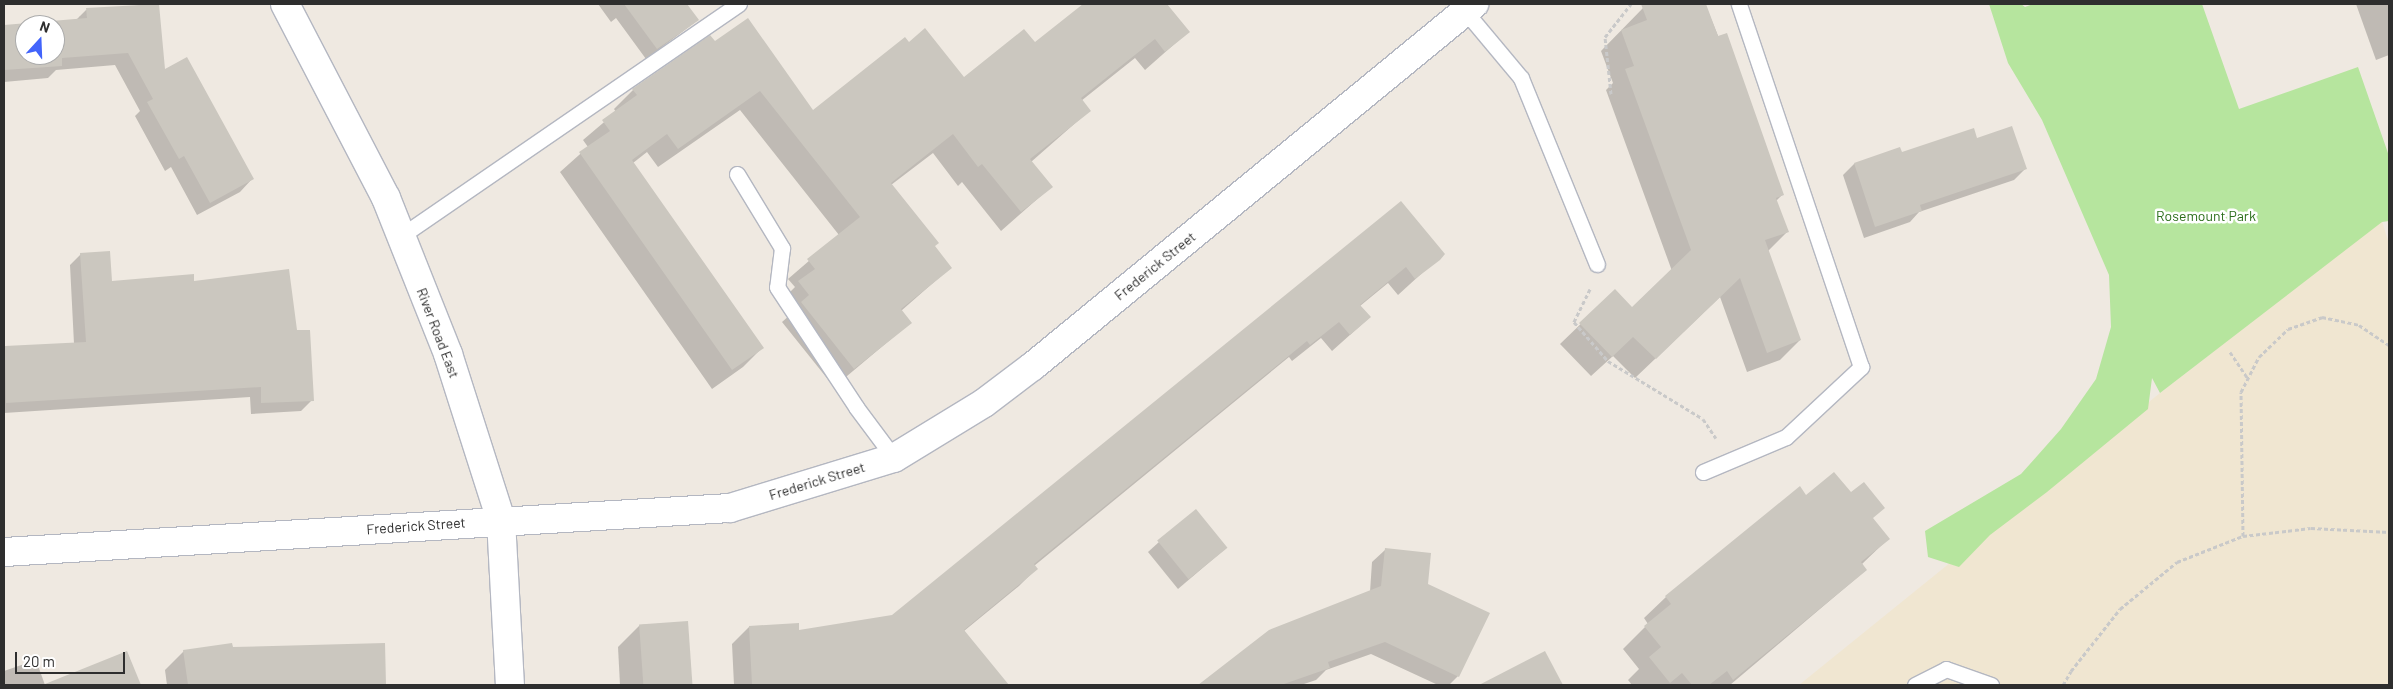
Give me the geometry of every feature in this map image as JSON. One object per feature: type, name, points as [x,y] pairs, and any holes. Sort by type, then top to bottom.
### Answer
[{"type":"main road","name":"River Road East","points":[[285,4],[386,198],[448,354],[501,520],[510,685]]},
{"type":"main road","name":"Frederick Street","points":[[4,552],[501,520],[730,508],[894,458],[984,403],[1033,366],[1469,8]]},
{"type":"lane","points":[[401,236],[739,4]]},
{"type":"lane","points":[[1703,472],[1786,437],[1861,368],[1739,4]]},
{"type":"lane","points":[[1469,8],[1521,78],[1597,264]]},
{"type":"lane","points":[[737,174],[782,248],[777,287],[856,406],[894,458]]},
{"type":"lane","points":[[1914,685],[1946,668],[1991,685]]},
{"type":"path","points":[[1611,94],[1605,37],[1631,4]]},
{"type":"path","points":[[1597,264],[1595,279],[1574,322],[1608,361],[1703,419],[1731,460]]},
{"type":"path","points":[[2243,536],[2241,392],[2259,357],[2288,329],[2322,318],[2359,325],[2389,345]]},
{"type":"path","points":[[2230,352],[2248,378]]},
{"type":"path","points":[[2063,685],[2071,671],[2120,610],[2176,562],[2243,536],[2311,528],[2389,532]]},
{"type":"shaded area","points":[[2382,221],[2389,244],[2389,685],[1799,685],[2160,393]]},
{"type":"green space","name":"Rosemount Park","points":[[1989,4],[2021,4],[2025,7],[2033,4],[2202,4],[2239,109],[2358,67],[2389,156],[2389,221],[2382,222],[2160,393],[2152,378],[2148,409],[2047,492],[1990,535],[1959,567],[1928,557],[1925,531],[2021,474],[2061,429],[2096,379],[2111,327],[2109,275],[2042,120],[2008,63]]},
{"type":"building","points":[[159,4],[165,69],[187,57],[254,179],[210,203],[184,156],[179,159],[147,102],[153,99],[128,53],[65,58],[65,20],[87,18],[86,8]]},
{"type":"building","points":[[624,4],[687,4],[699,20],[657,49]]},
{"type":"building","points":[[1083,4],[1167,4],[1190,32],[1165,52],[1155,39],[1081,98],[1091,111],[1030,159],[1053,187],[1021,212],[982,164],[978,167],[953,134],[891,183],[939,243],[935,246],[952,268],[901,309],[912,323],[854,369],[801,302],[809,295],[798,281],[815,269],[807,259],[860,217],[760,91],[678,149],[667,134],[632,160],[764,348],[732,370],[579,152],[610,131],[602,120],[637,95],[632,89],[710,35],[715,41],[748,18],[813,110],[905,37],[909,42],[925,28],[964,77],[1024,29],[1035,42]]},
{"type":"building","points":[[1641,4],[1706,4],[1718,36],[1727,33],[1784,195],[1776,198],[1789,232],[1765,240],[1801,340],[1767,353],[1740,278],[1656,359],[1633,337],[1612,357],[1579,323],[1615,289],[1632,307],[1691,250],[1625,69],[1634,66],[1621,30],[1647,20]]},
{"type":"building","points":[[15,24],[15,65],[62,66],[4,70],[4,25]]},
{"type":"building","points":[[2012,126],[2027,169],[1920,205],[1922,211],[1875,227],[1854,163],[1900,147],[1902,152],[1974,128],[1977,138]]},
{"type":"building","points":[[1401,201],[1445,254],[1440,260],[1415,279],[1406,267],[1360,305],[1371,317],[1350,335],[1339,322],[1310,345],[1307,341],[1034,564],[1038,569],[964,630],[1009,685],[752,685],[749,626],[799,623],[799,630],[892,615]]},
{"type":"building","points":[[110,251],[112,281],[194,274],[194,281],[289,269],[297,330],[310,330],[314,401],[261,403],[261,387],[6,403],[5,346],[86,342],[80,253]]},
{"type":"building","points":[[1834,472],[1851,492],[1864,482],[1885,508],[1873,518],[1890,539],[1861,562],[1867,570],[1733,680],[1727,671],[1709,685],[1692,685],[1682,673],[1670,683],[1649,657],[1661,647],[1644,626],[1671,604],[1665,596],[1800,486],[1806,495]]},
{"type":"building","points":[[1196,509],[1227,548],[1189,579],[1157,540]]},
{"type":"building","points":[[1385,548],[1431,553],[1428,584],[1490,613],[1459,677],[1385,642],[1328,662],[1330,668],[1281,685],[1198,685],[1269,630],[1381,586]]},
{"type":"building","points":[[688,621],[692,685],[643,685],[639,624]]},
{"type":"building","points":[[232,643],[233,647],[385,643],[386,685],[188,685],[183,650]]},
{"type":"building","points":[[127,651],[141,685],[45,685],[45,684]]},
{"type":"building","points":[[1545,651],[1563,685],[1479,685]]}]
